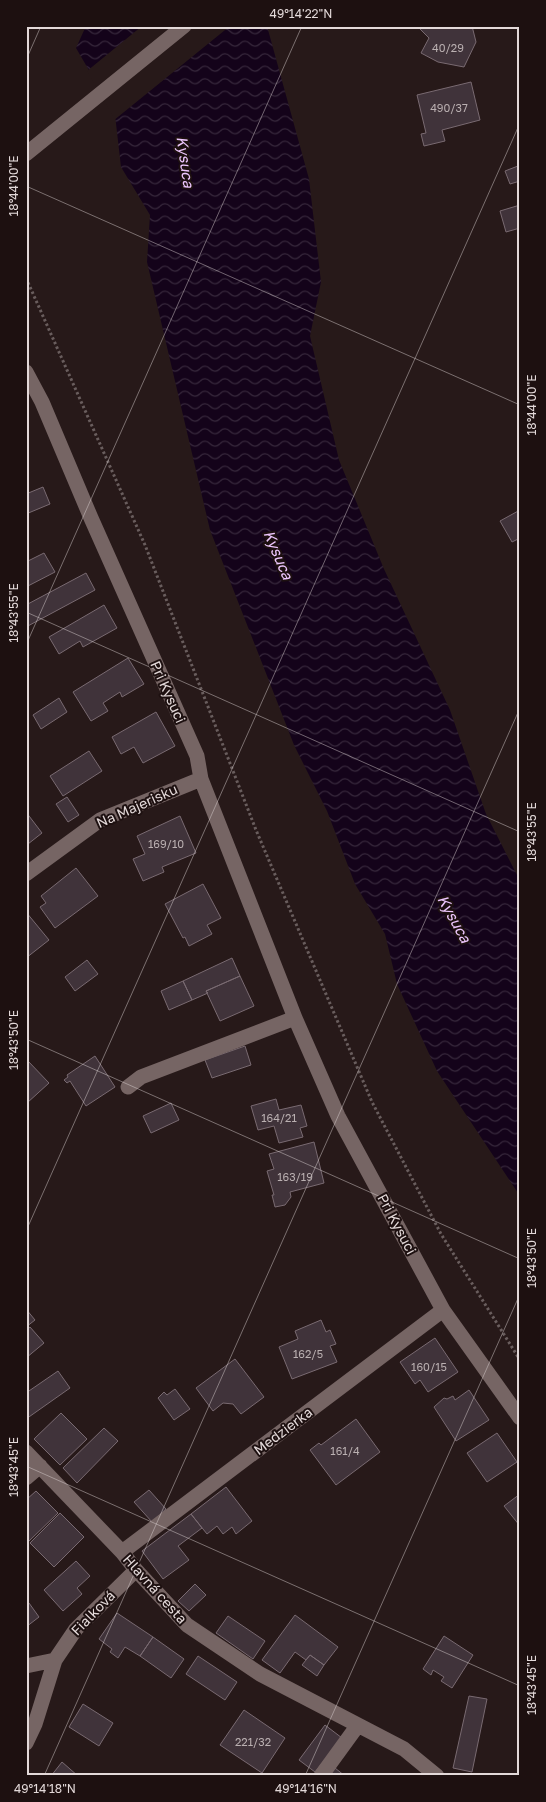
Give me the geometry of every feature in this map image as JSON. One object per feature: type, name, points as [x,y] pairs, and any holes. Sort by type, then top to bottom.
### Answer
[{"type":"street","points":[[26,154],[184,26]]},
{"type":"street","name":"Pri Kysuci","points":[[26,372],[42,402],[91,518],[197,756],[201,779],[295,1018],[338,1116],[443,1310],[520,1418]]},
{"type":"street","name":"Na Majerisku","points":[[26,874],[100,820],[201,779]]},
{"type":"street","points":[[128,1087],[140,1076],[295,1018]]},
{"type":"street","name":"Medzierka","points":[[122,1552],[443,1310]]},
{"type":"street","name":"Hlavná cesta","points":[[26,1452],[122,1552],[136,1570],[187,1625],[260,1674],[404,1749],[437,1776]]},
{"type":"street","points":[[26,1478],[40,1466]]},
{"type":"street","name":"Fialková","points":[[26,1743],[35,1724],[54,1660],[76,1628],[136,1570]]},
{"type":"street","points":[[26,1666],[54,1660]]},
{"type":"street","points":[[321,1776],[358,1725]]},
{"type":"path","points":[[26,278],[146,544],[256,830],[372,1102],[441,1234],[520,1360]]},
{"type":"water","name":"Kysuca","points":[[86,26],[267,26],[309,179],[321,282],[310,336],[339,460],[384,569],[450,710],[486,814],[520,881],[520,1196],[437,1071],[397,984],[385,934],[355,884],[327,811],[294,745],[210,530],[147,262],[150,215],[121,167],[115,115],[76,48]]},
{"type":"pier","points":[[142,26],[230,26],[113,121],[113,116],[87,71]]},
{"type":"building","points":[[423,26],[472,26],[476,42],[464,67],[438,62],[421,53],[429,38],[420,29]]},
{"type":"building","points":[[471,82],[480,120],[442,130],[445,141],[424,146],[421,134],[426,133],[417,95]]},
{"type":"building","points":[[518,166],[520,181],[510,184],[505,171]]},
{"type":"building","points":[[520,205],[520,228],[506,232],[500,211]]},
{"type":"building","points":[[43,487],[50,504],[26,514],[26,494]]},
{"type":"building","points":[[520,510],[520,538],[512,542],[500,521]]},
{"type":"building","points":[[44,553],[55,572],[26,587],[26,562]]},
{"type":"building","points":[[86,573],[95,590],[26,627],[26,605]]},
{"type":"building","points":[[104,605],[117,628],[83,647],[80,641],[59,654],[49,637]]},
{"type":"building","points":[[128,658],[144,684],[122,697],[120,692],[103,703],[108,711],[91,721],[73,692]]},
{"type":"building","points":[[59,698],[67,712],[41,729],[33,715]]},
{"type":"building","points":[[156,712],[175,746],[143,763],[134,747],[121,754],[112,737]]},
{"type":"building","points":[[89,751],[102,771],[63,796],[50,776]]},
{"type":"building","points":[[67,797],[79,815],[68,822],[56,804]]},
{"type":"building","points":[[26,812],[42,833],[28,844],[26,842]]},
{"type":"building","points":[[180,816],[196,853],[162,867],[164,872],[143,881],[133,859],[145,854],[137,836]]},
{"type":"building","points":[[76,868],[98,896],[55,928],[40,907],[46,903],[41,896]]},
{"type":"building","points":[[203,884],[221,918],[207,925],[212,934],[189,946],[165,904]]},
{"type":"building","points":[[26,912],[49,940],[26,958]]},
{"type":"building","points":[[232,958],[240,976],[206,991],[208,993],[192,1000],[183,981]]},
{"type":"building","points":[[87,960],[98,974],[75,991],[65,977]]},
{"type":"building","points":[[240,976],[254,1006],[220,1021],[206,991]]},
{"type":"building","points":[[183,981],[192,1000],[169,1010],[161,991]]},
{"type":"building","points":[[245,1046],[251,1065],[212,1078],[205,1060]]},
{"type":"building","points":[[95,1056],[115,1087],[86,1106],[70,1081],[67,1083],[64,1080],[68,1077],[67,1075]]},
{"type":"building","points":[[28,1061],[49,1083],[27,1103],[26,1062]]},
{"type":"building","points":[[276,1099],[279,1110],[301,1105],[307,1126],[300,1128],[303,1137],[279,1143],[274,1126],[258,1130],[251,1106]]},
{"type":"building","points":[[171,1103],[179,1120],[151,1133],[143,1116]]},
{"type":"building","points":[[314,1142],[324,1183],[290,1192],[291,1197],[285,1205],[275,1207],[272,1195],[274,1195],[267,1171],[274,1169],[269,1154]]},
{"type":"building","points":[[26,1309],[35,1320],[26,1327]]},
{"type":"building","points":[[321,1320],[326,1332],[330,1330],[336,1344],[330,1346],[337,1362],[292,1379],[279,1347],[298,1339],[295,1331]]},
{"type":"building","points":[[30,1327],[44,1343],[26,1358],[26,1331]]},
{"type":"building","points":[[435,1338],[458,1372],[428,1392],[420,1380],[415,1384],[400,1362]]},
{"type":"building","points":[[235,1359],[264,1397],[241,1414],[233,1404],[223,1403],[213,1411],[196,1388]]},
{"type":"building","points":[[58,1371],[70,1388],[26,1419],[26,1393]]},
{"type":"building","points":[[175,1389],[190,1409],[174,1420],[158,1398],[164,1392],[167,1395]]},
{"type":"building","points":[[469,1390],[489,1420],[456,1441],[434,1407],[444,1398],[447,1399],[453,1396],[455,1400]]},
{"type":"building","points":[[61,1413],[87,1439],[60,1465],[34,1439]]},
{"type":"building","points":[[356,1419],[380,1452],[336,1485],[310,1450],[319,1443],[321,1445]]},
{"type":"building","points":[[104,1428],[118,1441],[77,1483],[63,1468]]},
{"type":"building","points":[[497,1433],[517,1462],[487,1482],[467,1453]]},
{"type":"building","points":[[226,1487],[252,1521],[236,1534],[232,1527],[223,1534],[217,1526],[207,1534],[191,1514]]},
{"type":"building","points":[[149,1490],[166,1509],[152,1522],[134,1502]]},
{"type":"building","points":[[36,1491],[58,1513],[28,1542],[26,1540],[26,1500]]},
{"type":"building","points":[[520,1494],[520,1526],[504,1506]]},
{"type":"building","points":[[60,1513],[84,1537],[54,1567],[30,1543]]},
{"type":"building","points":[[191,1514],[202,1528],[178,1546],[189,1560],[163,1579],[142,1551]]},
{"type":"building","points":[[76,1561],[90,1576],[77,1588],[82,1594],[63,1611],[44,1590]]},
{"type":"building","points":[[195,1584],[206,1595],[189,1611],[178,1601]]},
{"type":"building","points":[[29,1603],[39,1617],[26,1627],[26,1605]]},
{"type":"building","points":[[117,1613],[153,1637],[140,1656],[125,1647],[118,1658],[110,1652],[112,1649],[99,1639]]},
{"type":"building","points":[[295,1615],[338,1647],[324,1665],[310,1655],[306,1660],[295,1652],[280,1673],[262,1660]]},
{"type":"building","points":[[228,1616],[265,1641],[253,1659],[216,1633]]},
{"type":"building","points":[[444,1636],[473,1655],[452,1688],[441,1681],[444,1677],[433,1670],[431,1675],[423,1669]]},
{"type":"building","points":[[153,1637],[184,1659],[171,1678],[140,1656]]},
{"type":"building","points":[[310,1655],[324,1665],[317,1676],[302,1665]]},
{"type":"building","points":[[198,1656],[237,1682],[225,1700],[186,1674]]},
{"type":"building","points":[[469,1696],[487,1699],[472,1772],[453,1768]]},
{"type":"building","points":[[83,1704],[113,1723],[99,1746],[69,1727]]},
{"type":"building","points":[[244,1710],[285,1738],[262,1773],[220,1745]]},
{"type":"building","points":[[325,1725],[342,1738],[315,1772],[299,1760]]},
{"type":"building","points":[[62,1762],[78,1776],[51,1776]]},
{"type":"building","points":[[335,1768],[345,1776],[329,1776]]}]
